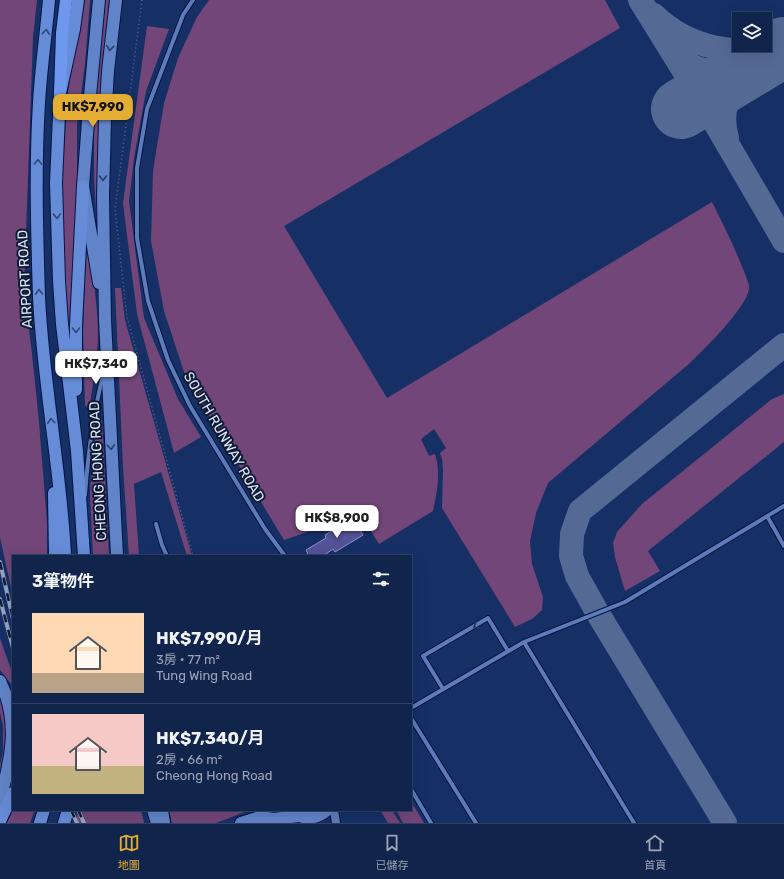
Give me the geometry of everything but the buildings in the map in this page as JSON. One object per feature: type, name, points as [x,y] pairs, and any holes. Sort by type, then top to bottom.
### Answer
[{"type":"highway","points":[[60,93],[62,33],[66,0]]},
{"type":"main road","name":"AIRPORT ROAD","points":[[49,0],[39,103],[37,208],[40,298],[47,380],[63,513],[65,555]]},
{"type":"main road","points":[[78,0],[74,29],[60,93],[56,183],[62,324],[77,451],[84,555]]},
{"type":"main road","points":[[77,451],[76,325],[83,186]]},
{"type":"main road","points":[[55,555],[54,514],[56,460]]},
{"type":"main road","points":[[0,821],[12,795]]},
{"type":"main road","points":[[40,823],[44,811]]},
{"type":"main road","points":[[64,823],[68,811]]},
{"type":"street","points":[[99,0],[90,89],[83,186],[105,320]]},
{"type":"street","points":[[107,361],[103,196],[108,71],[116,0]]},
{"type":"street","name":"CHEONG HONG ROAD","points":[[107,361],[117,555]]},
{"type":"street","points":[[0,681],[11,712],[12,721]]},
{"type":"street","points":[[0,801],[9,764],[12,738]]},
{"type":"street","points":[[152,811],[157,823]]},
{"type":"street","points":[[162,811],[164,823]]},
{"type":"street","points":[[241,823],[263,813],[274,819],[298,815],[318,816],[326,811]]},
{"type":"street","points":[[334,811],[336,823]]},
{"type":"street","points":[[298,815],[320,823]]},
{"type":"lane","name":"SOUTH RUNWAY ROAD","points":[[193,0],[183,14],[147,109],[137,168],[137,238],[148,301],[168,360],[190,406],[265,529],[284,555]]},
{"type":"lane","points":[[83,530],[88,455],[97,400],[107,361]]},
{"type":"lane","points":[[412,707],[524,642],[625,602],[784,506]]},
{"type":"lane","points":[[767,516],[784,546]]},
{"type":"lane","points":[[156,524],[167,555]]},
{"type":"lane","points":[[443,689],[423,656],[488,618],[508,651]]},
{"type":"lane","points":[[524,642],[634,823]]},
{"type":"lane","points":[[412,720],[476,823]]},
{"type":"lane","points":[[412,792],[431,823]]},
{"type":"path","points":[[142,0],[115,210],[127,317],[193,555]]},
{"type":"shaded area","points":[[0,0],[37,0],[33,37],[24,289],[39,422],[47,523],[47,555],[12,555],[12,592],[0,537]]},
{"type":"shaded area","points":[[85,0],[90,0],[85,64],[77,125],[77,243],[72,360],[67,331],[64,292],[62,180],[68,92],[82,6]]},
{"type":"shaded area","points":[[104,0],[109,0],[98,133],[98,242],[94,178],[94,94]]},
{"type":"shaded area","points":[[209,0],[605,0],[620,28],[284,226],[387,398],[712,202],[746,275],[749,286],[748,294],[735,315],[690,363],[548,483],[536,513],[530,541],[532,564],[543,597],[542,610],[532,619],[515,627],[442,508],[443,470],[440,453],[446,448],[434,429],[421,439],[429,456],[435,454],[437,461],[438,482],[433,511],[379,544],[360,514],[284,540],[186,378],[164,311],[151,241],[153,171],[164,103],[178,58],[197,17]]},
{"type":"shaded area","points":[[147,26],[169,29],[146,91],[134,158],[129,201],[144,318],[178,399],[201,437],[174,453],[137,314],[123,203]]},
{"type":"shaded area","points":[[88,252],[90,253],[95,294],[98,343],[90,405],[87,407],[85,405],[83,332],[86,254]]},
{"type":"shaded area","points":[[115,288],[121,288],[125,320],[192,555],[187,555],[161,472],[134,484],[139,555],[129,555],[123,467]]},
{"type":"shaded area","points":[[784,394],[784,442],[648,551],[660,571],[625,591],[615,557],[613,543],[617,532],[642,504],[772,399]]},
{"type":"shaded area","points":[[102,419],[109,555],[93,555],[90,494],[92,459],[98,420]]},
{"type":"shaded area","points":[[0,638],[12,672],[12,688],[11,684],[0,670]]},
{"type":"shaded area","points":[[0,693],[8,721],[6,751],[0,776],[0,765],[3,751],[3,726],[0,713]]},
{"type":"shaded area","points":[[412,803],[424,823],[403,823],[397,811],[412,811]]},
{"type":"shaded area","points":[[13,811],[35,811],[30,823],[7,823]]},
{"type":"shaded area","points":[[79,811],[141,811],[144,823],[75,823]]},
{"type":"shaded area","points":[[169,811],[247,811],[216,823],[172,823]]},
{"type":"shaded area","points":[[381,811],[393,811],[400,823],[388,823]]},
{"type":"taxiway","points":[[640,0],[700,97],[784,241]]},
{"type":"taxiway","points":[[654,15],[682,36],[698,43],[715,47],[732,50],[749,50],[767,48],[784,43]]},
{"type":"taxiway","points":[[727,138],[724,122],[725,108],[729,96],[745,76],[779,50]]},
{"type":"taxiway","points":[[675,55],[694,67],[714,72],[735,71],[756,63]]},
{"type":"taxiway","points":[[725,823],[597,612],[577,576],[571,556],[572,534],[580,511],[784,345]]},
{"type":"runway","points":[[681,109],[784,47]]},
{"type":"railway","points":[[0,562],[12,615]]},
{"type":"railway","points":[[0,599],[12,644]]},
{"type":"railway","points":[[71,811],[77,823]]},
{"type":"railway","points":[[78,811],[84,823]]}]
